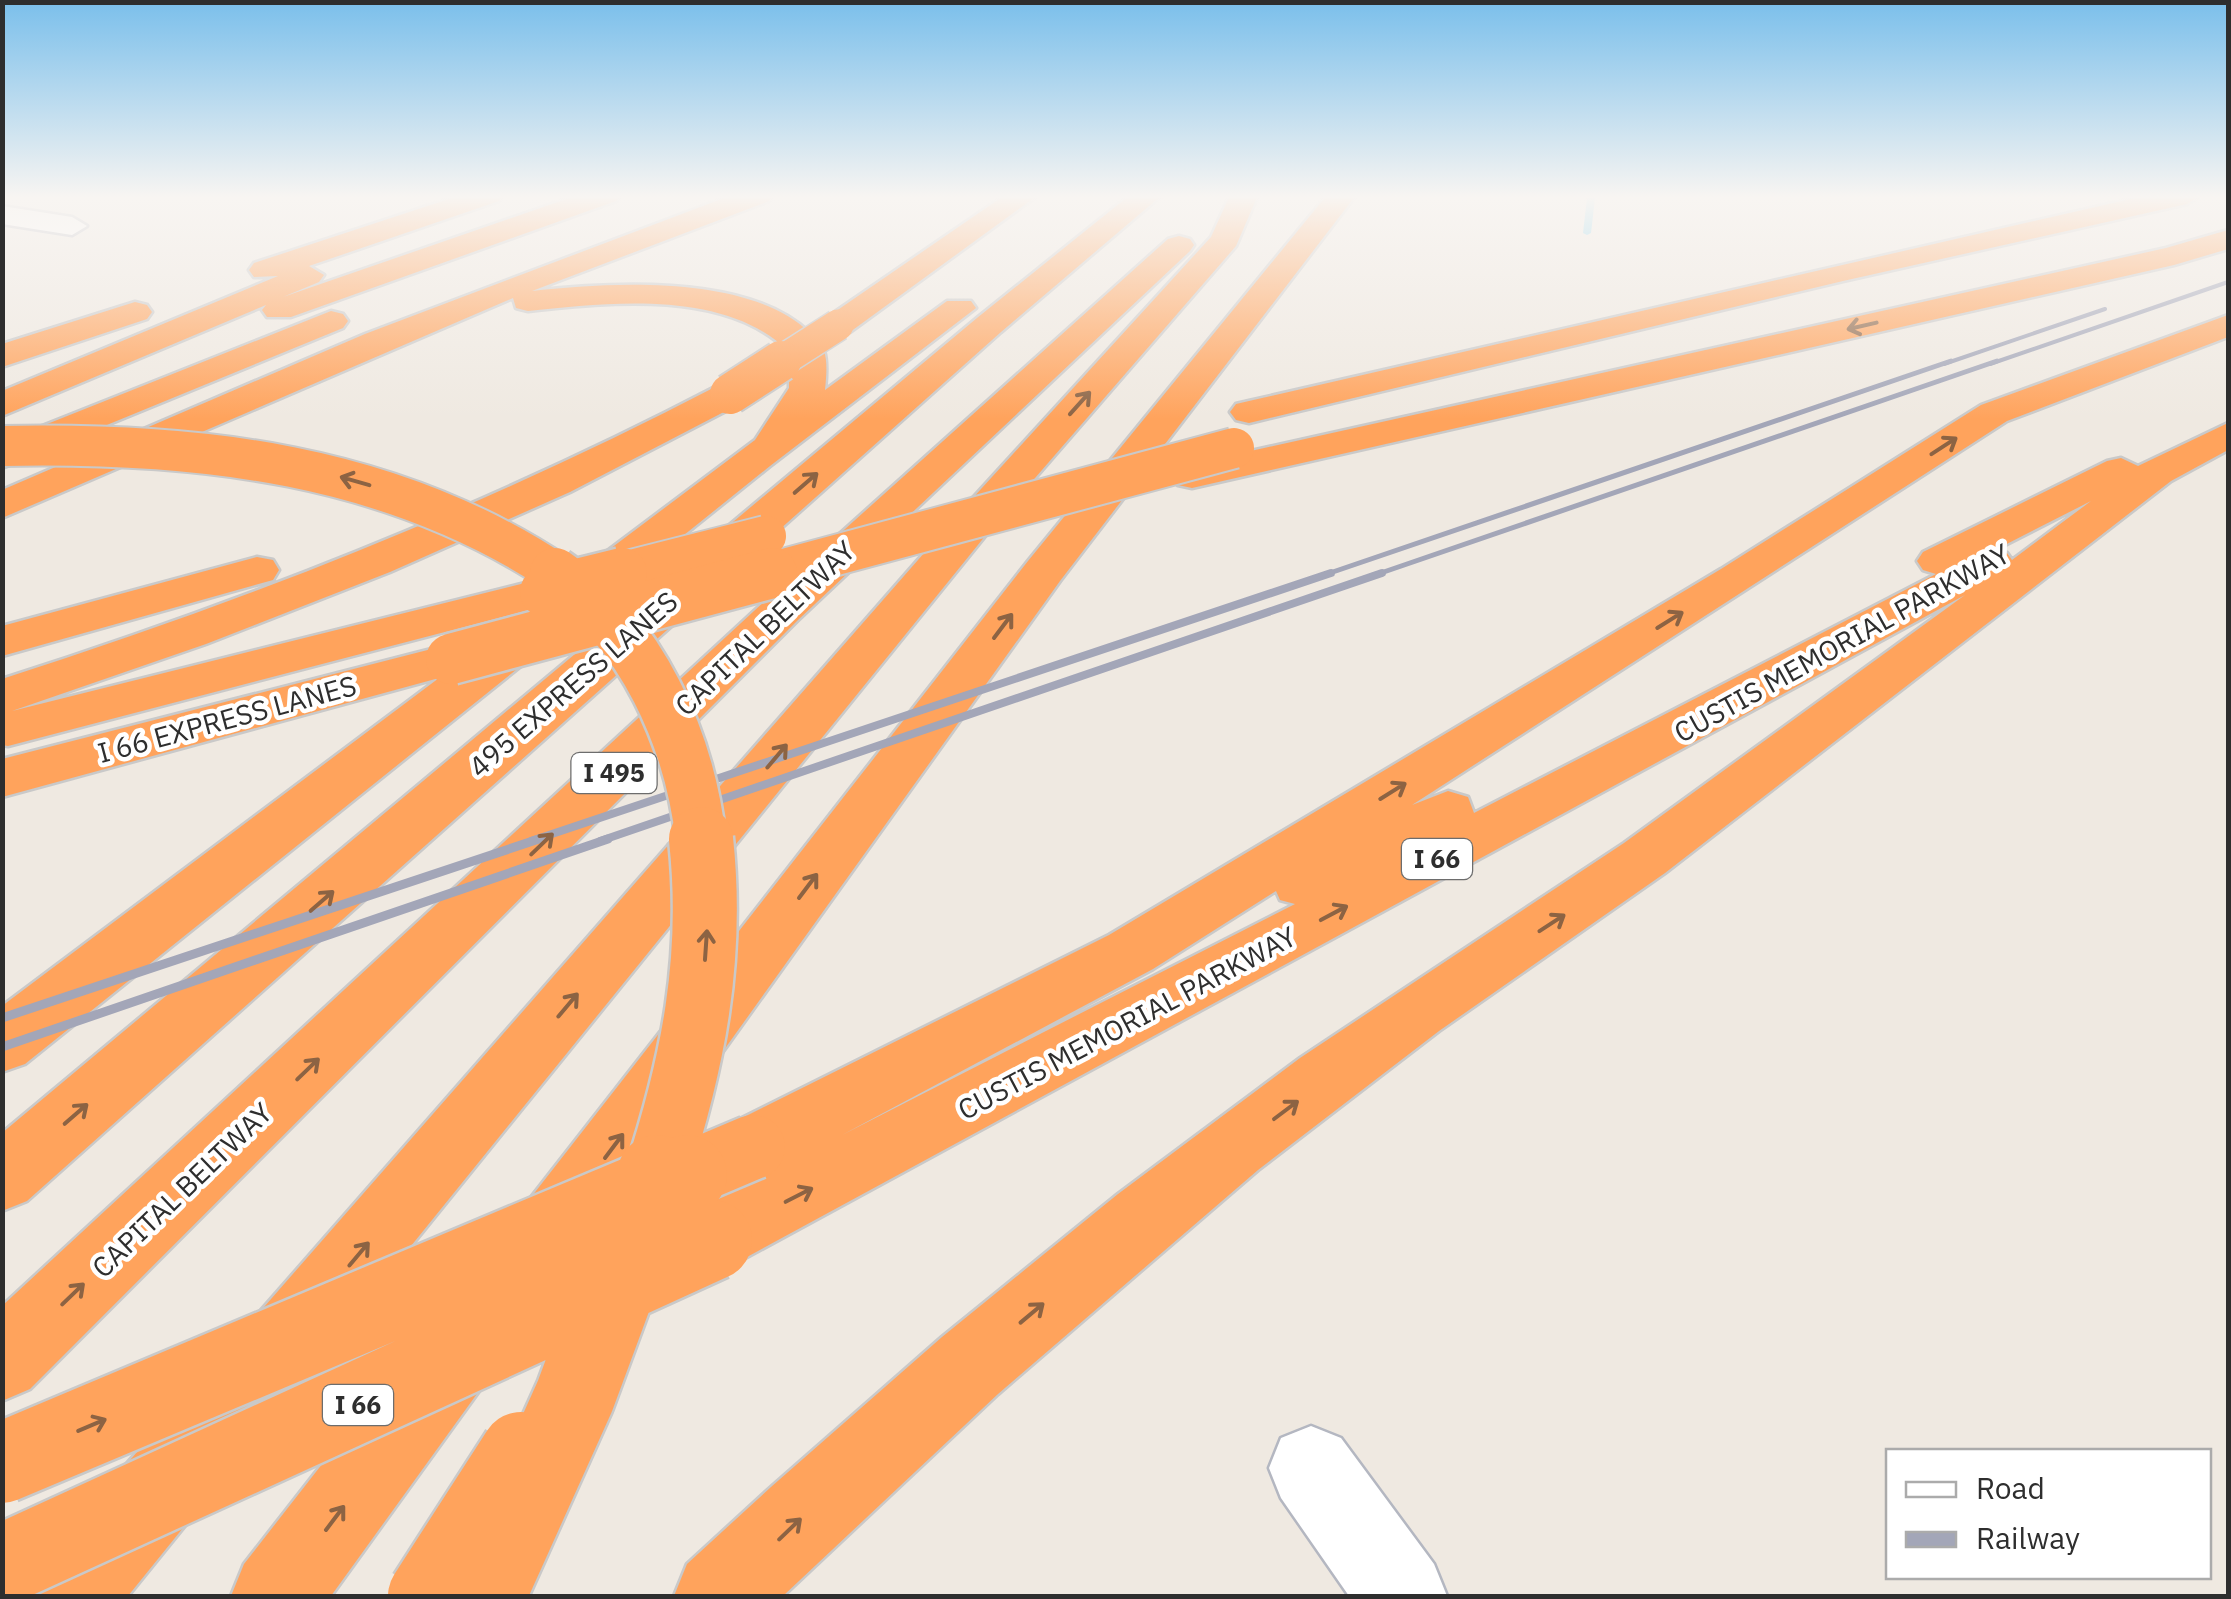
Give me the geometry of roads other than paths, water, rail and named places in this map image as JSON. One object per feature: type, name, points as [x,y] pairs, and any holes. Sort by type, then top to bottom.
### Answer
[{"type":"highway","points":[[2,356],[265,270]]},
{"type":"highway","points":[[2,374],[270,270]]},
{"type":"highway","points":[[2,405],[324,270]]},
{"type":"highway","points":[[2,416],[392,270]]},
{"type":"highway","points":[[2,456],[466,270]]},
{"type":"highway","points":[[2,506],[380,340],[553,270]]},
{"type":"highway","points":[[2,697],[456,527],[618,455],[720,400],[917,270]]},
{"type":"highway","points":[[2,1044],[756,458],[1008,270]]},
{"type":"highway","name":"495 EXPRESS LANES","points":[[2,1178],[1058,270]]},
{"type":"highway","name":"CAPITAL BELTWAY","points":[[2,1362],[796,596],[1152,270]]},
{"type":"highway","points":[[71,1596],[975,522],[1199,270]]},
{"type":"highway","points":[[276,1596],[1044,572],[1283,270]]},
{"type":"highway","points":[[451,660],[1241,430],[1851,270]]},
{"type":"highway","points":[[2,730],[533,595],[1241,430],[1960,270]]},
{"type":"highway","points":[[451,660],[1192,476],[2113,270]]},
{"type":"highway","points":[[380,340],[501,305],[595,293],[682,294],[753,311],[780,323],[798,339],[808,358],[803,398],[756,458]]},
{"type":"highway","points":[[2,1463],[753,1147],[1131,952],[1737,579],[1994,413],[2228,325]]},
{"type":"highway","points":[[2,640],[319,552],[579,460],[720,400]]},
{"type":"highway","points":[[1131,952],[1305,883],[1774,649],[2068,493],[2228,424]]},
{"type":"highway","name":"CUSTIS MEMORIAL PARKWAY","points":[[2,1565],[712,1240],[1751,694],[2228,435]]},
{"type":"highway","points":[[2,446],[175,450],[345,477],[448,514],[516,548],[573,584],[611,624],[640,664],[685,758],[701,830],[708,928],[703,995],[686,1087],[624,1272],[535,1493],[485,1596]]},
{"type":"highway","points":[[719,1596],[896,1428],[1239,1145],[1416,1012],[1569,912],[2158,471]]},
{"type":"highway","name":"I 66 EXPRESS LANES","points":[[2,778],[451,660]]},
{"type":"highway","points":[[428,1596],[503,1483],[624,1272]]},
{"type":"street","points":[[1311,1468],[1402,1596]]},
{"type":"railway","points":[[1990,364],[2228,282]]},
{"type":"railway","points":[[1944,364],[2105,309]]},
{"type":"railway","points":[[1324,575],[1951,361]]},
{"type":"railway","points":[[1375,575],[1997,361]]},
{"type":"railway","points":[[531,841],[1331,573]]},
{"type":"railway","points":[[600,841],[1382,573]]},
{"type":"railway","points":[[2,1018],[539,839]]},
{"type":"railway","points":[[2,1047],[608,839]]}]
